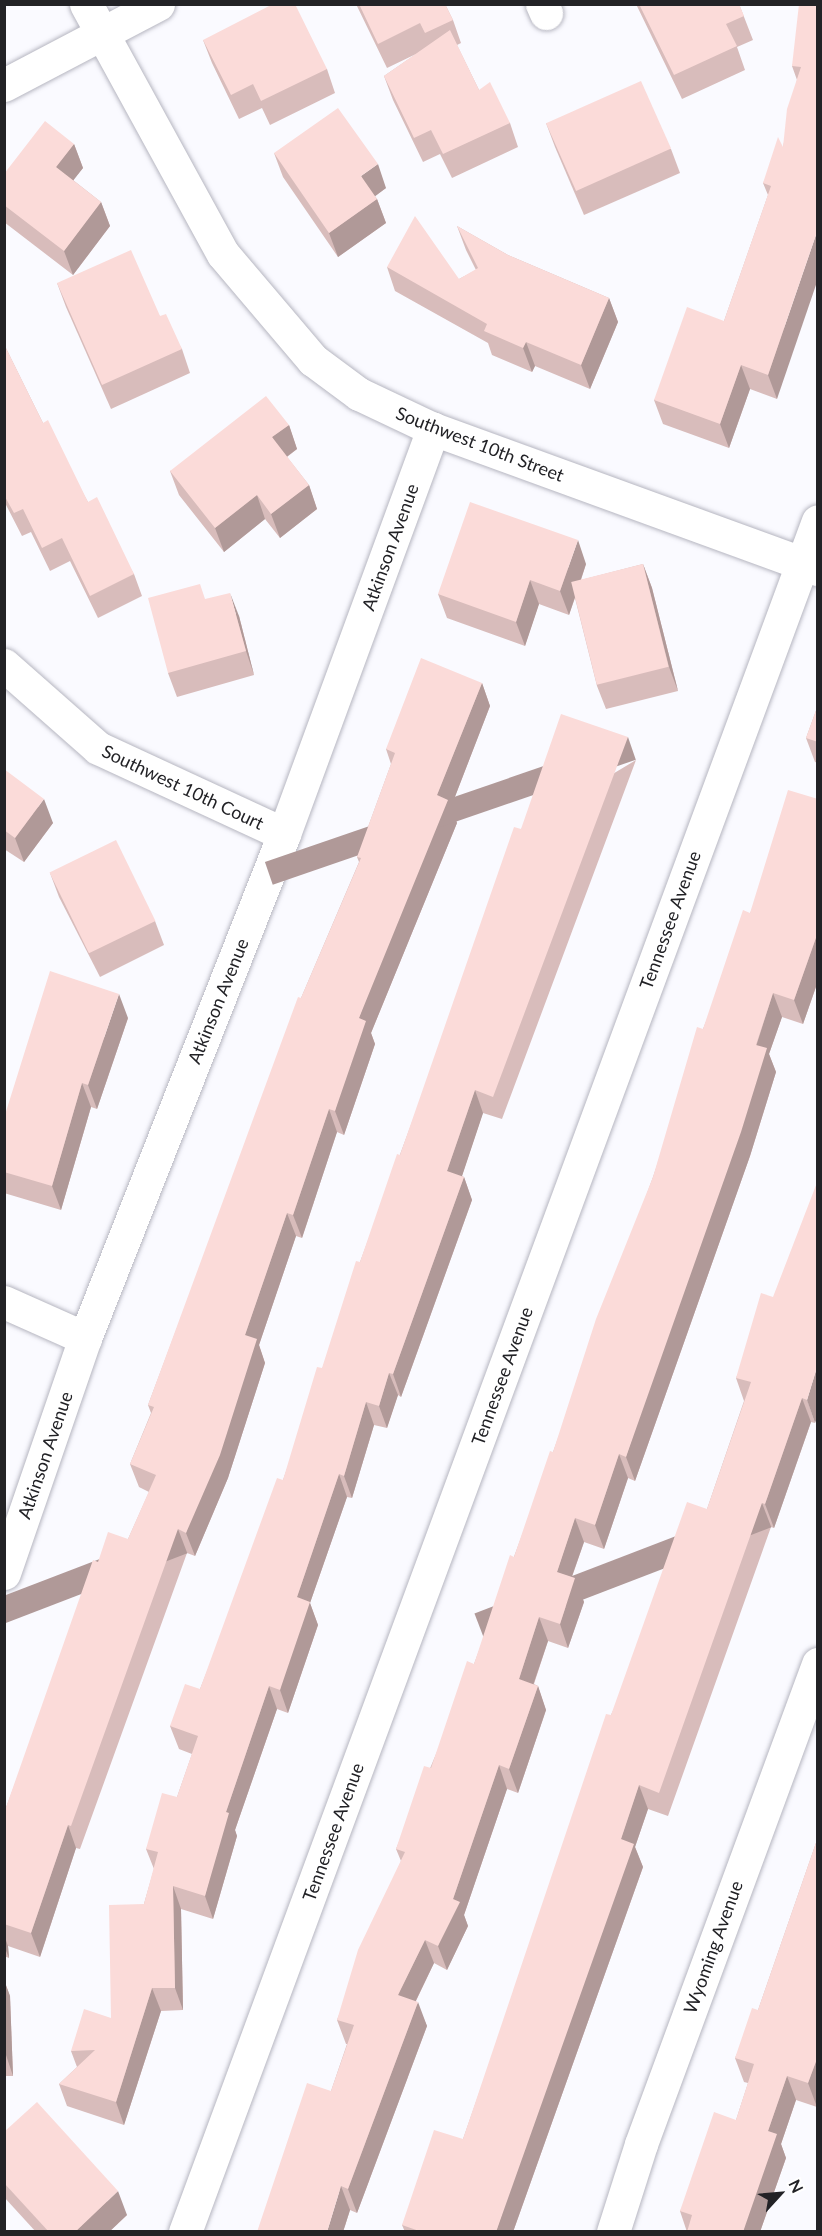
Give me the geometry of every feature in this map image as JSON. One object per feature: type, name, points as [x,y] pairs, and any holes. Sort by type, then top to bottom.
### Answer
[{"type":"street","name":"Southwest 10th Street","points":[[86,4],[223,254],[313,360],[359,394],[433,429],[810,567]]},
{"type":"street","points":[[4,85],[158,4]]},
{"type":"street","name":"Atkinson Avenue","points":[[4,1573],[85,1338],[284,834],[433,429]]},
{"type":"street","name":"Tennessee Avenue","points":[[185,2232],[810,567],[818,521]]},
{"type":"street","name":"Southwest 10th Court","points":[[4,665],[98,748],[284,834]]},
{"type":"street","points":[[4,1302],[85,1338]]},
{"type":"street","name":"Wyoming Avenue","points":[[613,2232],[818,1664]]},
{"type":"building","points":[[273,4],[295,4],[327,69],[261,101],[253,84],[231,95],[203,40]]},
{"type":"building","points":[[359,4],[445,4],[453,20],[425,33],[420,23],[378,44]]},
{"type":"building","points":[[639,4],[739,4],[744,16],[726,24],[737,46],[674,75]]},
{"type":"building","points":[[799,4],[818,4],[818,229],[768,375],[741,365],[720,424],[654,400],[687,307],[724,321],[771,186],[763,183],[778,137],[783,147],[787,109],[801,67],[792,66]]},
{"type":"building","points":[[450,30],[479,90],[490,82],[510,123],[443,154],[431,130],[414,138],[384,76]]},
{"type":"building","points":[[641,81],[671,149],[576,191],[546,123]]},
{"type":"building","points":[[338,108],[378,164],[361,176],[377,199],[329,233],[274,153]]},
{"type":"building","points":[[45,121],[74,144],[56,167],[101,202],[64,251],[4,205],[4,174]]},
{"type":"building","points":[[415,216],[459,279],[478,268],[457,226],[508,255],[609,298],[581,365],[526,342],[523,348],[484,331],[487,324],[387,267]]},
{"type":"building","points":[[131,250],[160,316],[166,314],[182,349],[102,385],[57,283]]},
{"type":"building","points":[[4,344],[43,423],[48,420],[88,502],[97,497],[134,574],[90,596],[62,538],[42,548],[23,509],[14,513],[4,495]]},
{"type":"building","points":[[266,396],[289,425],[272,437],[309,485],[271,514],[257,495],[215,528],[170,471]]},
{"type":"building","points":[[470,502],[578,540],[560,591],[530,580],[516,622],[438,594]]},
{"type":"building","points":[[643,564],[669,667],[597,685],[571,582]]},
{"type":"building","points":[[200,584],[205,599],[230,593],[246,651],[168,673],[148,598]]},
{"type":"building","points":[[421,658],[482,683],[437,795],[448,800],[359,1018],[366,1021],[335,1111],[329,1109],[293,1215],[287,1213],[245,1335],[257,1339],[220,1455],[186,1533],[178,1529],[71,1826],[68,1825],[31,1933],[4,1924],[4,1813],[93,1560],[98,1562],[108,1532],[128,1539],[156,1475],[130,1464],[154,1407],[148,1405],[298,997],[301,998],[361,858],[357,857],[395,753],[386,749]]},
{"type":"building","points":[[818,705],[818,742],[806,738]]},
{"type":"building","points":[[561,714],[628,737],[493,1097],[475,1090],[447,1171],[464,1177],[393,1374],[389,1373],[379,1406],[366,1402],[344,1476],[339,1474],[297,1597],[310,1602],[280,1690],[269,1686],[226,1812],[229,1813],[205,1896],[173,1886],[175,1988],[152,1988],[116,2102],[59,2084],[95,2050],[71,2051],[84,2009],[111,2018],[109,1905],[144,1904],[158,1852],[146,1849],[162,1793],[177,1797],[198,1736],[170,1726],[185,1684],[200,1689],[277,1478],[283,1480],[317,1367],[322,1368],[356,1261],[360,1262],[397,1154],[400,1155],[514,827],[521,829]]},
{"type":"building","points":[[4,769],[44,799],[15,838],[4,830]]},
{"type":"building","points":[[788,790],[818,799],[818,932],[794,1000],[773,993],[756,1045],[767,1048],[741,1132],[626,1457],[619,1454],[595,1525],[575,1518],[557,1572],[575,1578],[560,1624],[539,1617],[519,1679],[538,1686],[509,1769],[499,1765],[453,1899],[460,1902],[438,1946],[425,1940],[398,1995],[418,2002],[348,2189],[341,2186],[327,2232],[257,2232],[307,2083],[331,2091],[354,2025],[337,2020],[358,1950],[405,1852],[396,1849],[424,1766],[431,1768],[467,1661],[474,1664],[510,1555],[514,1557],[550,1451],[553,1452],[596,1319],[653,1177],[697,1027],[703,1029],[743,910],[750,913]]},
{"type":"building","points":[[116,840],[155,921],[89,953],[49,872]]},
{"type":"building","points":[[50,971],[119,994],[88,1085],[82,1083],[52,1186],[4,1172],[4,1118]]},
{"type":"building","points":[[818,1180],[818,1364],[807,1400],[802,1398],[765,1504],[762,1503],[659,1793],[639,1785],[621,1839],[634,1844],[496,2232],[422,2232],[402,2225],[434,2130],[463,2139],[606,1714],[611,1715],[687,1502],[707,1509],[751,1382],[736,1378],[761,1293],[773,1297]]},
{"type":"building","points":[[818,1837],[818,2056],[808,2083],[787,2076],[768,2131],[777,2134],[743,2232],[687,2232],[692,2215],[680,2211],[714,2112],[736,2120],[754,2064],[735,2058],[752,2008],[758,2010]]},
{"type":"building","points":[[37,2102],[118,2191],[75,2232],[49,2232],[4,2183],[4,2132]]}]
